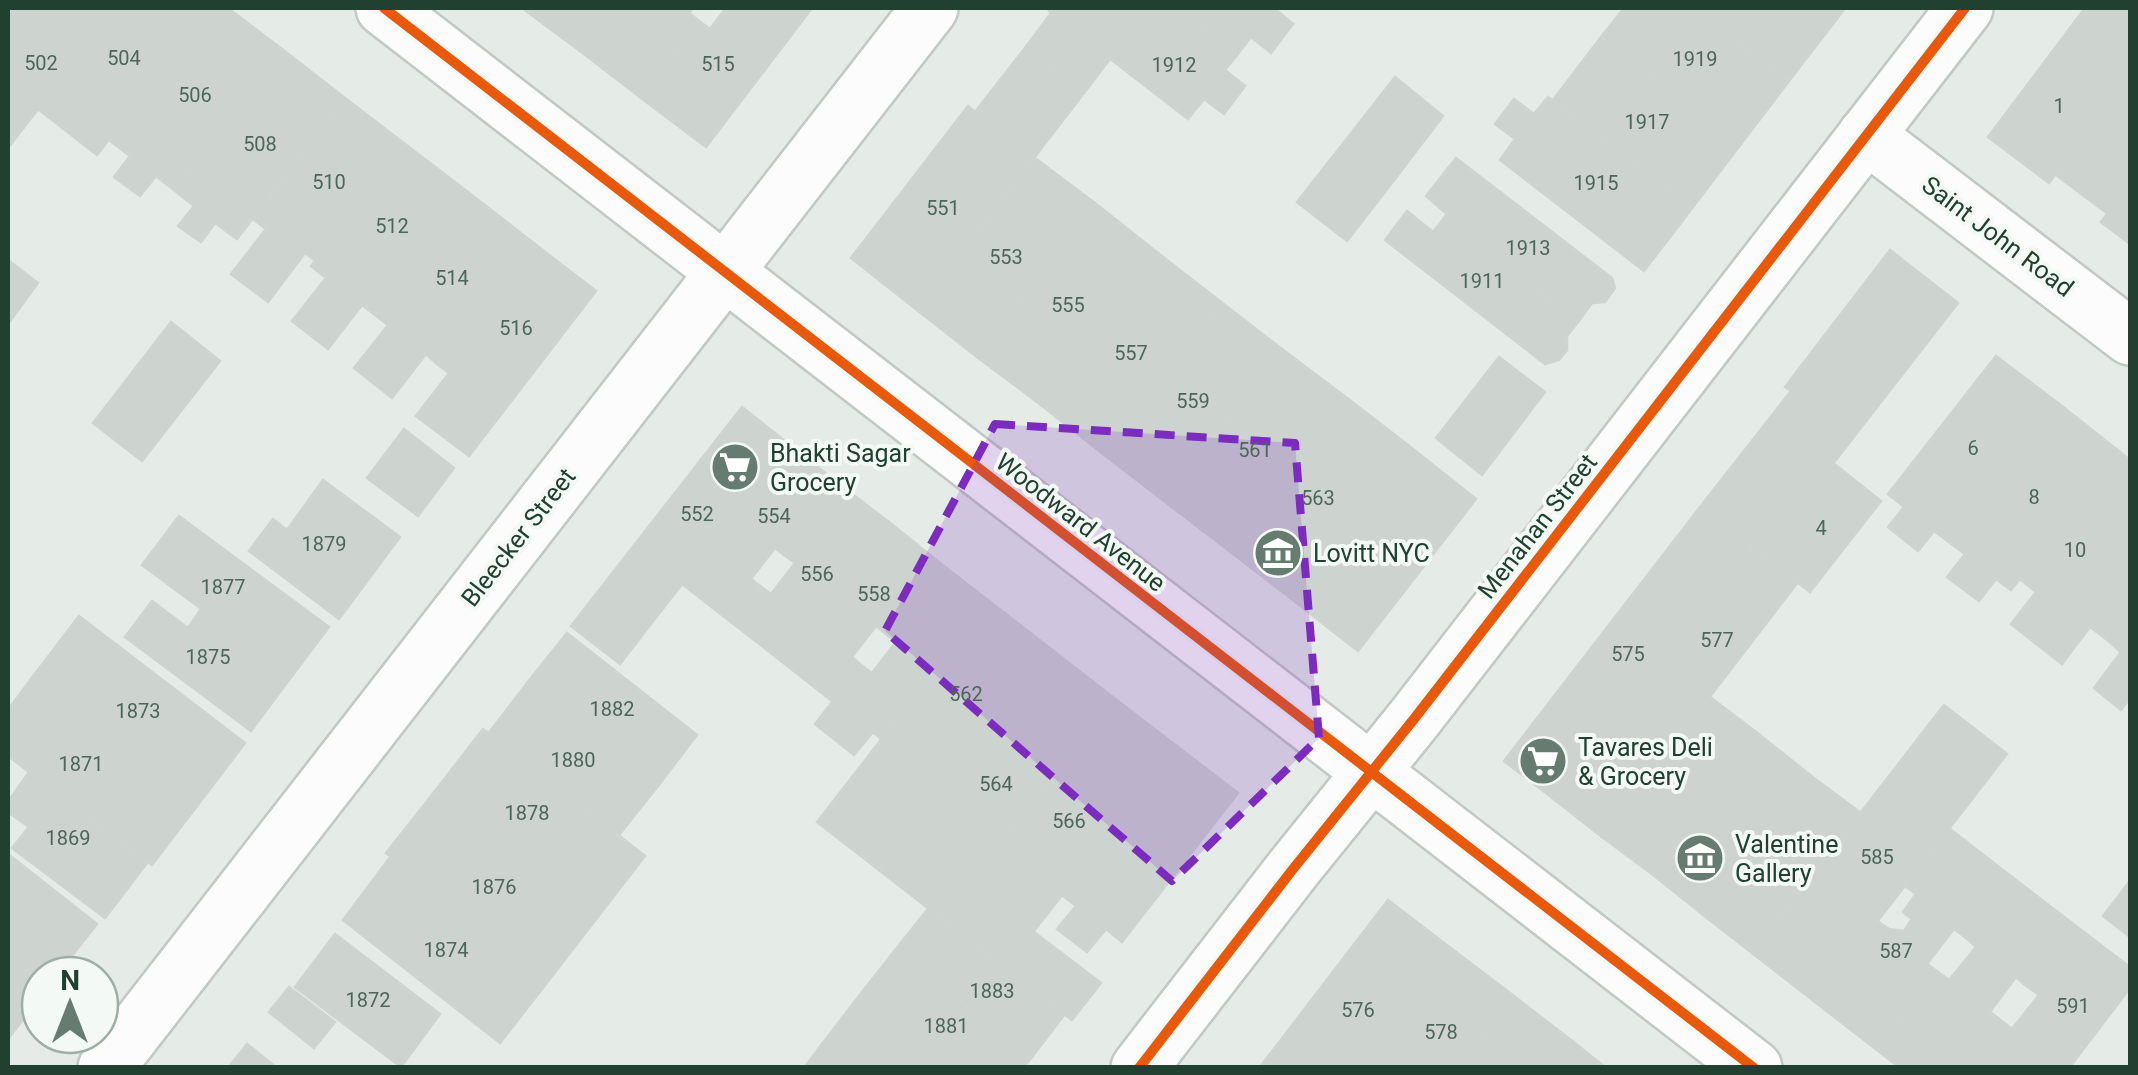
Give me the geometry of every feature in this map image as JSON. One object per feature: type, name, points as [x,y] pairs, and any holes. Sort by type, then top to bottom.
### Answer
[{"type":"street","name":"Woodward Avenue","points":[[384,8],[1754,1068]]},
{"type":"street","name":"Bleecker Street","points":[[106,1068],[930,8]]},
{"type":"street","name":"Menahan Street","points":[[1140,1068],[1965,8]]},
{"type":"street","name":"Saint John Road","points":[[1866,134],[2130,337]]},
{"type":"highlighted area","points":[[995,424],[1295,443],[1319,738],[1172,881],[885,631]]},
{"type":"building","points":[[14,8],[116,8],[8,148],[8,16]]},
{"type":"building","points":[[116,8],[211,8],[97,155],[38,109]]},
{"type":"building","points":[[211,8],[228,8],[282,49],[174,190],[156,176],[140,196],[114,177],[130,156],[109,140]]},
{"type":"building","points":[[522,8],[612,8],[580,51]]},
{"type":"building","points":[[612,8],[693,8],[689,13],[699,21],[641,98],[580,51]]},
{"type":"building","points":[[726,8],[812,8],[706,147],[641,98],[699,21],[710,29]]},
{"type":"building","points":[[1051,8],[1178,8],[1238,54],[1225,70],[1245,86],[1224,114],[1204,99],[1188,119],[1051,13]]},
{"type":"building","points":[[1178,8],[1274,8],[1293,24],[1271,53],[1251,37],[1238,54]]},
{"type":"building","points":[[1624,8],[1693,8],[1789,81],[1741,144],[1601,37]]},
{"type":"building","points":[[1693,8],[1819,8],[1836,20],[1789,81]]},
{"type":"building","points":[[1819,8],[1845,8],[1836,20]]},
{"type":"building","points":[[2085,8],[2130,8],[2130,75],[2049,183],[1988,137]]},
{"type":"building","points":[[1051,13],[1110,59],[1084,93],[1025,48]]},
{"type":"building","points":[[1601,37],[1741,144],[1693,207],[1553,100]]},
{"type":"building","points":[[1025,48],[1084,93],[917,310],[851,258],[968,106],[975,112]]},
{"type":"building","points":[[282,49],[345,98],[237,239],[215,223],[201,242],[178,226],[194,206],[174,190]]},
{"type":"building","points":[[2130,75],[2130,184],[2108,214],[2056,175]]},
{"type":"building","points":[[1395,77],[1443,116],[1395,179],[1345,141]]},
{"type":"building","points":[[1548,97],[1693,207],[1644,271],[1500,160],[1515,139],[1495,124],[1514,99],[1534,114]]},
{"type":"building","points":[[345,98],[405,144],[316,261],[305,253],[268,302],[231,274],[266,229],[253,219]]},
{"type":"building","points":[[1345,141],[1395,179],[1347,241],[1297,202]]},
{"type":"building","points":[[405,144],[468,192],[374,314],[362,305],[328,349],[292,321],[326,278],[311,266]]},
{"type":"building","points":[[1035,158],[1095,203],[977,357],[917,310]]},
{"type":"building","points":[[1456,158],[1612,278],[1615,288],[1605,302],[1592,303],[1578,322],[1444,218],[1447,214],[1426,196]]},
{"type":"building","points":[[2130,184],[2130,244],[2101,222]]},
{"type":"building","points":[[468,192],[531,241],[437,364],[426,354],[392,398],[354,368],[388,325],[374,314]]},
{"type":"building","points":[[1095,203],[1158,253],[1041,405],[977,357]]},
{"type":"building","points":[[1407,211],[1433,232],[1444,218],[1578,322],[1567,336],[1567,350],[1559,360],[1545,364],[1385,240]]},
{"type":"building","points":[[531,241],[596,291],[469,456],[416,416],[449,373],[437,364]]},
{"type":"building","points":[[1890,250],[1958,303],[1762,555],[1700,507],[1791,391],[1785,387]]},
{"type":"building","points":[[1158,253],[1221,302],[1103,454],[1041,405]]},
{"type":"building","points":[[8,260],[38,283],[8,324]]},
{"type":"building","points":[[1221,302],[1282,349],[1164,501],[1103,454]]},
{"type":"building","points":[[171,322],[220,361],[142,461],[93,423]]},
{"type":"building","points":[[1282,349],[1347,398],[1228,550],[1164,501]]},
{"type":"building","points":[[1996,356],[2058,403],[1949,542],[1934,531],[1918,551],[1888,527],[1904,507],[1888,494]]},
{"type":"building","points":[[1499,357],[1545,392],[1482,475],[1436,438]]},
{"type":"building","points":[[1347,398],[1408,445],[1289,597],[1228,550]]},
{"type":"building","points":[[2058,403],[2120,452],[2011,590],[1996,579],[1979,601],[1947,577],[1965,554],[1949,542]]},
{"type":"building","points":[[742,407],[790,445],[620,664],[571,626]]},
{"type":"building","points":[[404,429],[454,468],[418,516],[367,478]]},
{"type":"building","points":[[790,445],[839,484],[784,555],[775,548],[751,579],[760,586],[731,622],[682,584]]},
{"type":"building","points":[[1408,445],[1476,499],[1358,651],[1289,597]]},
{"type":"building","points":[[2120,452],[2130,460],[2130,520],[2035,643],[2011,624],[2036,592],[2020,579]]},
{"type":"building","points":[[1833,463],[1881,501],[1810,592],[1762,555]]},
{"type":"building","points":[[323,480],[400,537],[339,619],[249,551],[273,519],[287,530]]},
{"type":"building","points":[[839,484],[889,522],[781,661],[731,622],[760,586],[771,594],[795,563],[784,555]]},
{"type":"building","points":[[1700,507],[1752,547],[1555,800],[1504,761]]},
{"type":"building","points":[[179,516],[329,627],[292,676],[142,565]]},
{"type":"building","points":[[2130,520],[2130,605],[2105,638],[2090,627],[2062,664],[2035,643]]},
{"type":"building","points":[[889,522],[940,563],[886,634],[876,626],[852,657],[861,665],[832,701],[781,661]]},
{"type":"building","points":[[1752,547],[1798,582],[1602,837],[1555,800]]},
{"type":"building","points":[[940,563],[989,601],[881,739],[873,732],[854,755],[815,724],[861,665],[872,673],[896,642],[886,634]]},
{"type":"building","points":[[152,601],[188,628],[201,609],[292,676],[251,731],[125,637]]},
{"type":"building","points":[[989,601],[1051,649],[879,870],[817,822]]},
{"type":"building","points":[[2130,605],[2130,698],[2121,710],[2094,688],[2121,652],[2105,638]]},
{"type":"building","points":[[79,616],[245,743],[197,806],[31,679]]},
{"type":"building","points":[[567,633],[697,735],[658,786],[527,683]]},
{"type":"building","points":[[1051,649],[1114,698],[942,919],[879,870]]},
{"type":"building","points":[[31,679],[197,806],[152,865],[8,756],[8,710]]},
{"type":"building","points":[[527,683],[658,786],[619,835],[488,734]]},
{"type":"building","points":[[1710,697],[1760,735],[1652,874],[1602,837]]},
{"type":"building","points":[[1114,698],[1178,747],[1005,968],[942,919]]},
{"type":"building","points":[[1944,705],[2007,754],[1815,1002],[1752,953]]},
{"type":"building","points":[[483,729],[645,856],[597,918],[435,791]]},
{"type":"building","points":[[1760,735],[1810,775],[1702,914],[1652,874]]},
{"type":"building","points":[[1178,747],[1238,793],[1122,942],[1106,929],[1087,952],[1057,929],[1076,906],[1062,895]]},
{"type":"building","points":[[29,772],[147,863],[105,918],[12,848],[29,827],[8,812],[8,802]]},
{"type":"building","points":[[1810,775],[1861,813],[1752,953],[1702,914]]},
{"type":"building","points":[[435,791],[597,918],[549,980],[386,853]]},
{"type":"building","points":[[1950,829],[2012,877],[1965,937],[1954,929],[1927,964],[1938,972],[1877,1050],[1815,1002],[1877,921],[1889,929],[1904,931],[1912,919],[1903,912],[1916,894],[1905,886]]},
{"type":"building","points":[[8,854],[97,924],[73,955],[20,955],[20,964],[8,955]]},
{"type":"building","points":[[391,856],[549,980],[500,1043],[343,920]]},
{"type":"building","points":[[2012,877],[2072,923],[2024,984],[2016,977],[1990,1012],[1998,1018],[1960,1068],[1900,1068],[1877,1050],[1938,972],[1949,980],[1976,947],[1965,937]]},
{"type":"building","points":[[2130,881],[2130,937],[2103,916]]},
{"type":"building","points":[[1388,900],[1456,952],[1367,1068],[1260,1067]]},
{"type":"building","points":[[928,909],[1065,1014],[1032,1057],[895,950]]},
{"type":"building","points":[[2072,923],[2130,967],[2130,988],[2069,1068],[1960,1068],[1998,1018],[2012,1029],[2039,995],[2024,984]]},
{"type":"building","points":[[1034,932],[1101,983],[1072,1020],[1005,968]]},
{"type":"building","points":[[335,934],[440,1014],[401,1067],[295,987]]},
{"type":"building","points":[[895,950],[1032,1057],[1023,1068],[952,1068],[859,996]]},
{"type":"building","points":[[1456,952],[1514,996],[1459,1068],[1367,1068]]},
{"type":"building","points":[[8,955],[20,964],[20,1023],[8,1039]]},
{"type":"building","points":[[289,987],[335,1022],[314,1048],[269,1012]]},
{"type":"building","points":[[859,996],[952,1068],[852,1068],[822,1044]]},
{"type":"building","points":[[1514,996],[1571,1040],[1551,1068],[1459,1068]]},
{"type":"building","points":[[1571,1040],[1606,1068],[1551,1068]]},
{"type":"building","points":[[247,1044],[277,1068],[228,1068]]},
{"type":"building","points":[[822,1044],[852,1068],[804,1068]]},
{"type":"cycle path","points":[[384,8],[1754,1068]]},
{"type":"cycle path","points":[[1139,1068],[1965,8]]},
{"type":"place","name":"Bhakti Sagar Grocery","points":[[735,467]]},
{"type":"place","name":"Lovitt NYC","points":[[1278,553]]},
{"type":"place","name":"Tavares Deli & Grocery","points":[[1543,761]]},
{"type":"place","name":"Valentine Gallery","points":[[1700,858]]}]
